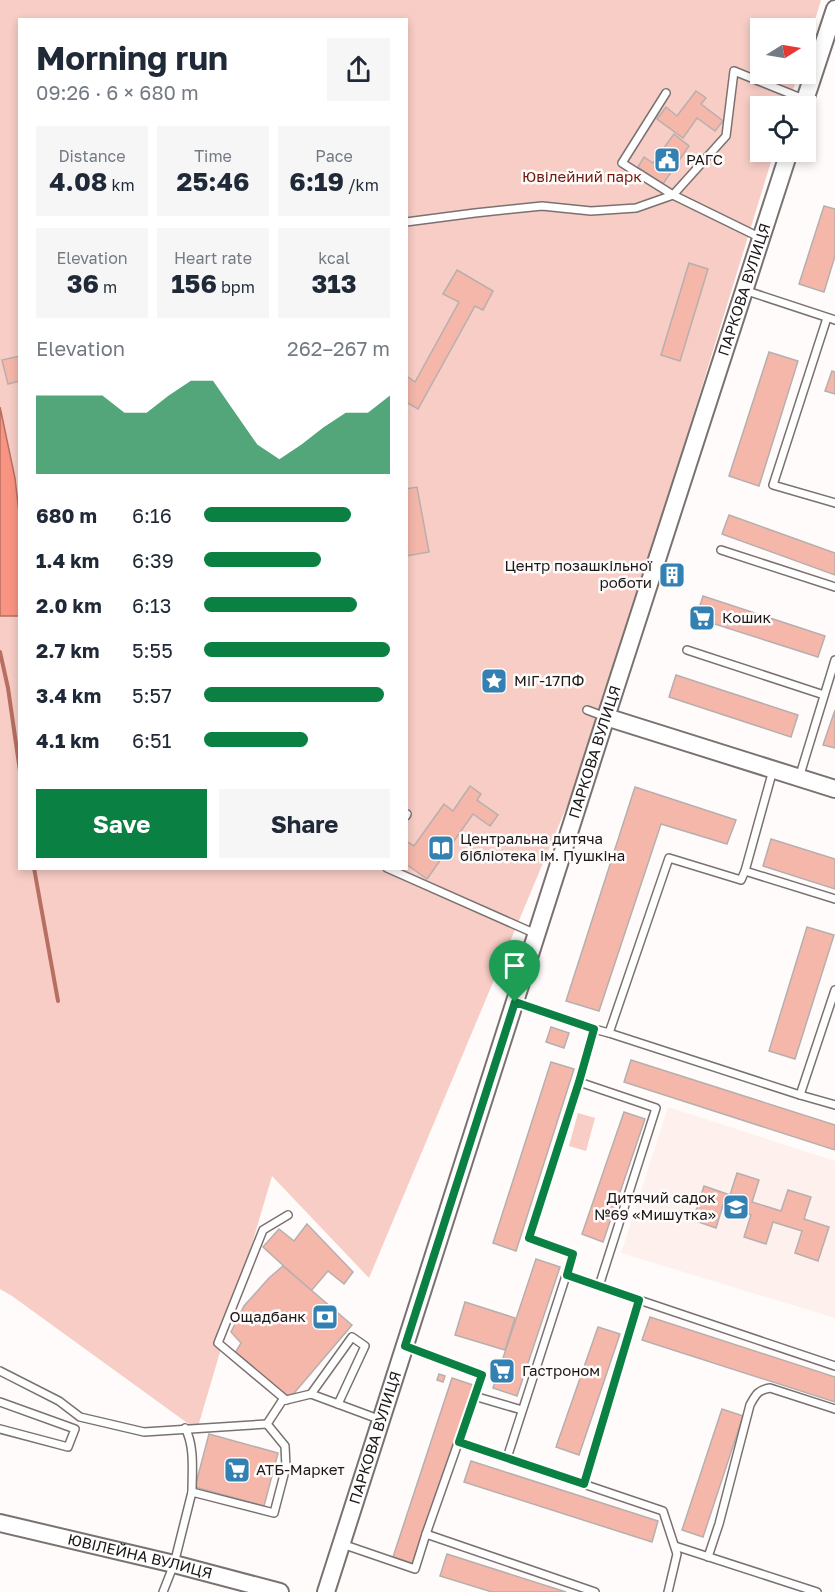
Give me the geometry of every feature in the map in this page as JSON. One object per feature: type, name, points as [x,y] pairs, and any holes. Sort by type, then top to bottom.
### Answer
[{"type":"street","points":[[806,96],[835,9]]},
{"type":"street","name":"ПАРКОВА ВУЛИЦЯ","points":[[326,1592],[786,162]]},
{"type":"street","points":[[606,717],[835,789]]},
{"type":"street","name":"ЮВІЛЕЙНА ВУЛИЦЯ","points":[[0,1523],[174,1564],[280,1592]]},
{"type":"lane","points":[[408,222],[542,206],[591,211],[636,208],[673,195],[726,136],[734,71],[789,96]]},
{"type":"lane","points":[[666,93],[622,163],[673,195],[761,238]]},
{"type":"lane","points":[[744,290],[831,319],[773,485],[835,503]]},
{"type":"lane","points":[[721,550],[835,587]]},
{"type":"lane","points":[[687,650],[825,695]]},
{"type":"lane","points":[[799,778],[835,660]]},
{"type":"lane","points":[[587,710],[606,717]]},
{"type":"lane","points":[[609,1033],[669,858],[741,880],[773,770]]},
{"type":"lane","points":[[392,870],[536,934]]},
{"type":"lane","points":[[745,871],[835,899]]},
{"type":"lane","points":[[800,1095],[835,990]]},
{"type":"lane","points":[[515,1002],[835,1105]]},
{"type":"lane","points":[[507,1458],[573,1254],[529,1238],[594,1029]]},
{"type":"lane","points":[[579,1082],[656,1108],[599,1286]]},
{"type":"lane","points":[[286,1400],[218,1343],[263,1230],[288,1215]]},
{"type":"lane","points":[[567,1275],[835,1366]]},
{"type":"lane","points":[[584,1484],[639,1300]]},
{"type":"lane","points":[[312,1394],[352,1337],[365,1346],[338,1404]]},
{"type":"lane","points":[[342,1544],[415,1569],[482,1375],[405,1346]]},
{"type":"lane","points":[[0,1371],[59,1401],[80,1418],[144,1432],[267,1424]]},
{"type":"lane","points":[[708,1557],[719,1524],[750,1405],[755,1395],[762,1389],[770,1388],[835,1409]]},
{"type":"lane","points":[[267,1424],[282,1401],[312,1394],[381,1420]]},
{"type":"lane","points":[[474,1396],[522,1410]]},
{"type":"lane","points":[[0,1402],[75,1429]]},
{"type":"lane","points":[[0,1429],[68,1447],[80,1418]]},
{"type":"lane","points":[[192,1492],[274,1513],[286,1467],[285,1446],[267,1424]]},
{"type":"lane","points":[[163,1592],[174,1564],[192,1492],[189,1435],[184,1428]]},
{"type":"lane","points":[[459,1442],[663,1511],[677,1554],[668,1592]]},
{"type":"lane","points":[[426,1534],[595,1592]]},
{"type":"lane","points":[[675,1546],[817,1592]]},
{"type":"shaded area","points":[[0,407],[15,478],[18,504],[18,616],[0,616]]},
{"type":"shaded area","name":"Дитячий садок №69 «Мишутка»","points":[[668,1107],[835,1161],[835,1318],[621,1253]]},
{"type":"green space","name":"Ювілейний парк","points":[[0,0],[821,0],[816,18],[750,18],[750,84],[795,84],[791,96],[750,96],[750,162],[771,162],[590,751],[369,1278],[272,1176],[197,1430],[0,1289]]},
{"type":"green space","points":[[578,1113],[595,1118],[586,1151],[569,1146]]},
{"type":"building","points":[[696,91],[706,98],[701,104],[723,121],[715,131],[697,118],[683,138],[657,119],[666,107],[677,116]]},
{"type":"building","name":"РАГС","points":[[674,134],[689,146],[663,184],[638,167],[644,157],[653,163]]},
{"type":"building","points":[[824,206],[835,209],[835,256],[824,292],[799,284]]},
{"type":"building","points":[[689,263],[708,269],[680,361],[661,355]]},
{"type":"building","points":[[457,270],[493,291],[483,310],[475,306],[418,409],[408,403],[408,377],[415,382],[459,302],[443,294]]},
{"type":"building","points":[[769,352],[798,361],[759,486],[729,476]]},
{"type":"building","points":[[18,356],[18,382],[8,384],[2,360]]},
{"type":"building","points":[[832,371],[835,372],[835,394],[825,391]]},
{"type":"building","points":[[417,487],[429,552],[408,556],[408,489]]},
{"type":"building","points":[[729,515],[835,553],[835,575],[722,534]]},
{"type":"building","name":"Центр позашкільної роботи","points":[[671,569],[676,570],[673,581],[668,579]]},
{"type":"building","points":[[703,596],[825,636],[818,657],[696,618]]},
{"type":"building","points":[[676,675],[798,715],[791,737],[669,697]]},
{"type":"building","points":[[835,710],[835,748],[823,745]]},
{"type":"building","points":[[470,786],[481,794],[477,800],[498,815],[490,826],[473,814],[427,879],[408,865],[408,842],[414,846],[444,804],[453,811]]},
{"type":"building","points":[[635,787],[736,820],[727,844],[661,824],[599,1011],[566,1001]]},
{"type":"building","points":[[771,839],[835,859],[835,889],[763,866]]},
{"type":"building","points":[[807,927],[834,935],[795,1059],[769,1051]]},
{"type":"building","points":[[551,1027],[569,1033],[564,1048],[546,1042]]},
{"type":"building","points":[[631,1060],[835,1125],[835,1150],[624,1082]]},
{"type":"building","points":[[551,1062],[574,1069],[516,1251],[493,1243]]},
{"type":"building","points":[[624,1112],[645,1119],[603,1242],[582,1234]]},
{"type":"building","points":[[737,1173],[759,1180],[752,1202],[781,1211],[788,1190],[811,1197],[804,1219],[829,1227],[818,1261],[795,1253],[802,1231],[773,1222],[766,1244],[744,1237],[751,1215],[723,1205],[716,1228],[693,1220],[704,1186],[730,1195]]},
{"type":"building","points":[[307,1224],[353,1272],[344,1284],[328,1271],[311,1291],[263,1247],[279,1229],[294,1241]]},
{"type":"building","points":[[536,1259],[560,1267],[517,1396],[493,1388]]},
{"type":"building","points":[[283,1266],[352,1325],[290,1398],[235,1353],[241,1343],[231,1332],[244,1306]]},
{"type":"building","points":[[465,1302],[515,1318],[505,1350],[455,1335]]},
{"type":"building","points":[[650,1317],[835,1377],[835,1402],[642,1340]]},
{"type":"building","points":[[598,1327],[620,1334],[579,1455],[556,1447]]},
{"type":"building","points":[[439,1374],[445,1376],[443,1382],[437,1380]]},
{"type":"building","points":[[452,1378],[473,1385],[414,1564],[393,1557]]},
{"type":"building","points":[[722,1409],[743,1416],[703,1537],[682,1530]]},
{"type":"building","name":"АТБ-Маркет","points":[[209,1434],[278,1453],[264,1506],[195,1487]]},
{"type":"building","points":[[471,1461],[658,1521],[652,1542],[464,1482]]},
{"type":"building","points":[[447,1554],[566,1592],[492,1592],[440,1576]]},
{"type":"waterway","points":[[0,652],[8,688],[18,757]]},
{"type":"waterway","points":[[34,870],[58,1001]]},
{"type":"place","name":"РАГС","points":[[667,160]]},
{"type":"place","name":"Центр позашкільної роботи","points":[[672,575]]},
{"type":"place","name":"Кошик","points":[[702,618]]},
{"type":"place","name":"МіГ-17ПФ","points":[[494,681]]},
{"type":"place","name":"Центральна дитяча бібліотека ім. Пушкіна","points":[[441,848]]},
{"type":"place","name":"Дитячий садок №69 «Мишутка»","points":[[736,1207]]},
{"type":"place","name":"Ощадбанк","points":[[325,1317]]},
{"type":"place","name":"Гастроном","points":[[502,1371]]},
{"type":"place","name":"АТБ-Маркет","points":[[237,1470]]},
{"type":"route","points":[[515,1002],[594,1029],[529,1238],[573,1254],[567,1275],[639,1300],[584,1484],[459,1442],[482,1375],[405,1346],[515,1002]]}]
